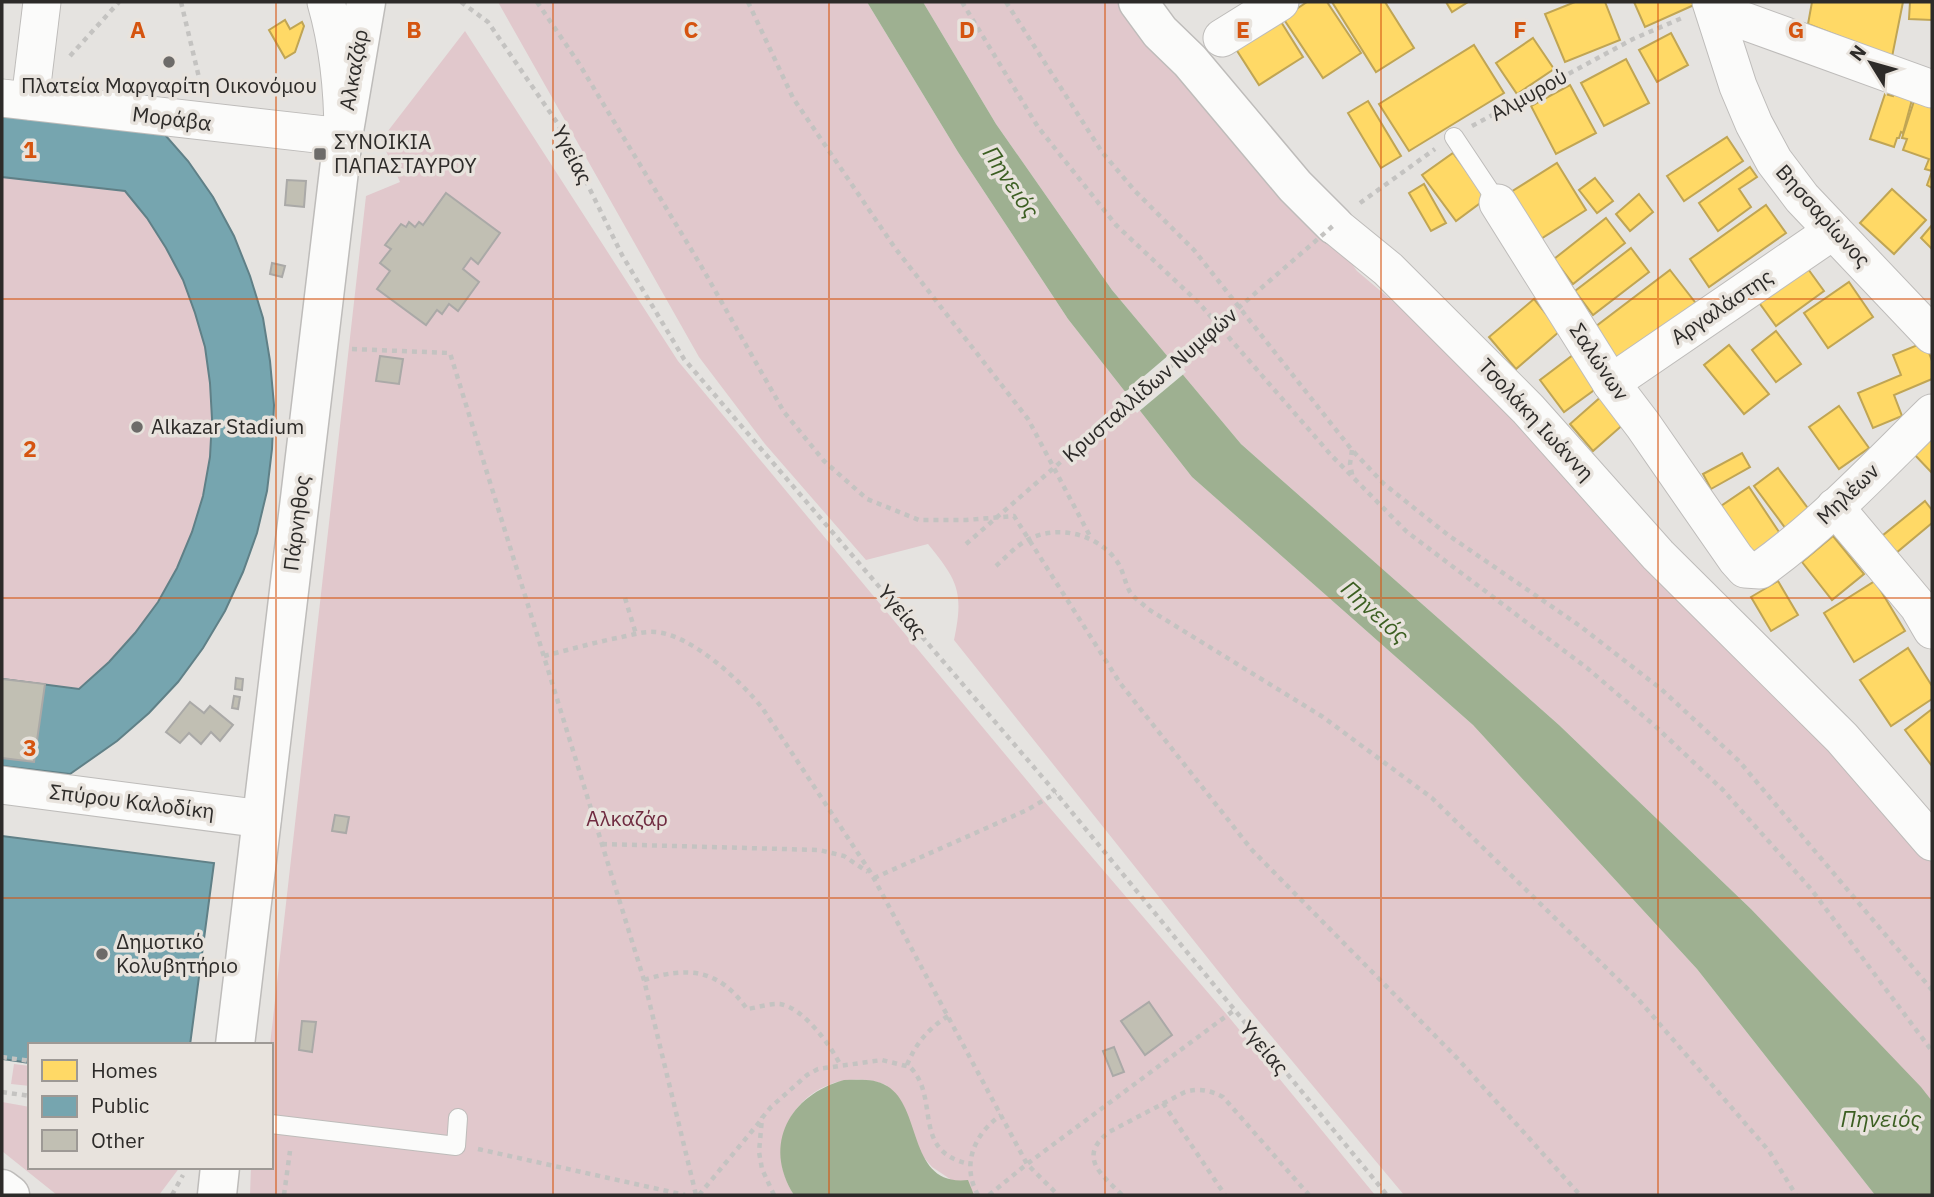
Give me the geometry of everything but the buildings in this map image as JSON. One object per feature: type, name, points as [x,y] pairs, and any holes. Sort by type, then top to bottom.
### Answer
[{"type":"street","points":[[16,100],[42,2]]},
{"type":"street","name":"Πάρνηθος","points":[[235,1043],[343,137],[343,84],[336,35],[326,2]]},
{"type":"street","name":"Αλκαζάρ","points":[[343,137],[366,2]]},
{"type":"street","name":"Τσολάκη Ιωάννη","points":[[1138,2],[1160,32],[1190,61],[1295,186],[1343,217],[1388,269],[1528,409],[1658,555],[1842,737],[1932,842]]},
{"type":"street","points":[[1222,38],[1280,2]]},
{"type":"street","points":[[1712,6],[1932,89]]},
{"type":"street","name":"Βησσαρίωνος","points":[[1712,6],[1754,124],[1774,161],[1802,198],[1932,335]]},
{"type":"street","name":"Μοράβα","points":[[16,100],[343,137]]},
{"type":"street","name":"Σαλώνων","points":[[1498,203],[1611,383],[1735,559],[1745,569],[1760,570]]},
{"type":"street","name":"Αργαλάστης","points":[[1611,383],[1833,231]]},
{"type":"street","name":"Μηλέων","points":[[1760,570],[1784,553],[1835,507],[1932,412]]},
{"type":"street","points":[[1835,507],[1918,606],[1932,630]]},
{"type":"street","name":"Σπύρου Καλοδίκη","points":[[2,785],[262,819]]},
{"type":"street","points":[[217,1195],[220,1169]]},
{"type":"street","points":[[2,1189],[10,1195]]},
{"type":"lane","name":"Σαλώνων","points":[[1454,137],[1498,203]]},
{"type":"lane","points":[[273,1124],[456,1146],[458,1118]]},
{"type":"path","points":[[68,58],[119,2]]},
{"type":"path","points":[[181,2],[203,93]]},
{"type":"path","name":"Υγείας","points":[[461,2],[488,22],[558,124],[622,255],[684,359],[1056,793],[1387,1195]]},
{"type":"path","points":[[537,2],[544,8],[578,62],[700,264],[784,412],[824,461],[867,499],[919,520],[1014,516],[1120,683],[1252,850],[1458,1059],[1580,1195]]},
{"type":"path","points":[[748,2],[793,99],[895,248],[1028,419],[1091,539]]},
{"type":"path","points":[[962,2],[1038,127],[1116,225],[1199,303],[1354,480],[1407,533],[1587,668],[1655,726],[1723,790],[1811,888],[1932,1051]]},
{"type":"path","points":[[1006,2],[1102,152],[1135,191],[1194,250],[1352,450],[1384,484],[1448,535],[1580,626],[1661,689],[1740,761],[1932,990]]},
{"type":"path","name":"Αλμυρού","points":[[1343,217],[1454,137],[1633,39],[1712,6]]},
{"type":"path","name":"Κρυσταλλίδων Νυμφών","points":[[966,544],[1343,217]]},
{"type":"path","points":[[349,349],[450,353],[644,980],[697,1195]]},
{"type":"path","points":[[1352,450],[1350,464],[1354,480]]},
{"type":"path","points":[[996,566],[1028,540],[1044,534],[1060,532],[1091,539],[1105,548],[1117,561],[1125,575],[1129,591],[1148,609],[1324,717],[1432,798],[1639,1000],[1769,1151],[1796,1195]]},
{"type":"path","points":[[625,598],[636,634]]},
{"type":"path","points":[[544,656],[655,632],[685,642],[716,662],[748,692],[770,720],[875,880],[1027,1164],[1058,1195]]},
{"type":"path","points":[[875,880],[1027,810],[1056,793]]},
{"type":"path","points":[[602,844],[819,850],[832,852],[856,862],[875,880]]},
{"type":"path","points":[[644,980],[680,971],[697,973],[714,978],[727,986],[747,1009],[780,1004],[803,1017],[826,1040],[841,1066]]},
{"type":"path","points":[[989,1195],[1234,1011]]},
{"type":"path","points":[[907,1065],[921,1039],[933,1026],[948,1016]]},
{"type":"path","points":[[2,1057],[28,1061]]},
{"type":"path","points":[[697,1195],[771,1107],[807,1074],[830,1066],[882,1060],[907,1065],[916,1072],[922,1086],[932,1137],[939,1148],[949,1156],[970,1164]]},
{"type":"path","points":[[1122,1195],[1097,1169],[1093,1161],[1095,1146],[1109,1132],[1194,1090],[1205,1090],[1223,1097],[1309,1195]]},
{"type":"path","points":[[2,1092],[28,1096]]},
{"type":"path","points":[[1163,1103],[1225,1195]]},
{"type":"path","points":[[978,1195],[970,1175],[974,1145],[981,1133],[1001,1115]]},
{"type":"path","points":[[762,1118],[759,1152],[762,1169],[774,1195]]},
{"type":"path","points":[[284,1195],[293,1127]]},
{"type":"path","points":[[456,1146],[685,1195]]},
{"type":"path","points":[[172,1195],[186,1169]]},
{"type":"green space","points":[[498,2],[867,2],[958,152],[1068,319],[1192,477],[1473,725],[1697,969],[1875,1195],[1404,1195],[1242,1001],[954,640],[958,610],[956,588],[946,568],[928,544],[866,560],[765,444],[699,357]]},
{"type":"green space","points":[[923,2],[1134,2],[1316,214],[1357,271],[1456,355],[1872,790],[1932,861],[1932,1101],[1751,909],[1559,725],[1241,444],[1112,290],[996,124]]},
{"type":"green space","name":"Αλκαζάρ","points":[[465,31],[678,361],[1375,1195],[974,1195],[932,1167],[921,1154],[886,1085],[861,1080],[837,1082],[816,1092],[799,1106],[787,1125],[781,1147],[783,1171],[794,1195],[250,1195],[251,1169],[273,1169],[273,1043],[270,1043],[366,196],[400,182],[381,140]]},
{"type":"green space","name":"Alkazar Stadium","points":[[2,104],[159,128],[188,161],[263,318],[270,361],[274,405],[267,491],[257,533],[225,611],[149,713],[117,741],[70,774],[2,766]]},
{"type":"green space","points":[[14,1064],[28,1066],[28,1086],[11,1084]]},
{"type":"green space","points":[[2,1102],[28,1107],[28,1169],[178,1169],[159,1195],[57,1195],[2,1151]]},
{"type":"water","name":"Πηνειός","points":[[867,2],[923,2],[996,124],[1112,290],[1241,444],[1559,725],[1751,909],[1921,1087],[1932,1101],[1932,1195],[1875,1195],[1697,969],[1473,725],[1192,477],[1068,319],[958,152]]},
{"type":"water","points":[[844,1080],[872,1081],[887,1086],[898,1096],[906,1111],[925,1159],[935,1171],[948,1179],[968,1180],[974,1195],[794,1195],[785,1176],[781,1158],[782,1140],[787,1124],[809,1097]]},
{"type":"pier","points":[[1170,354],[1186,372],[1137,413],[1123,394]]},
{"type":"place","name":"Πλατεία Μαργαρίτη Οικονόμου","points":[[169,62]]},
{"type":"place","name":"ΣΥΝΟΙΚΙΑ ΠΑΠΑΣΤΑΥΡΟΥ","points":[[320,154]]},
{"type":"place","name":"Alkazar Stadium","points":[[137,427]]},
{"type":"place","name":"Δημοτικό Κολυβητήριο","points":[[102,954]]}]
